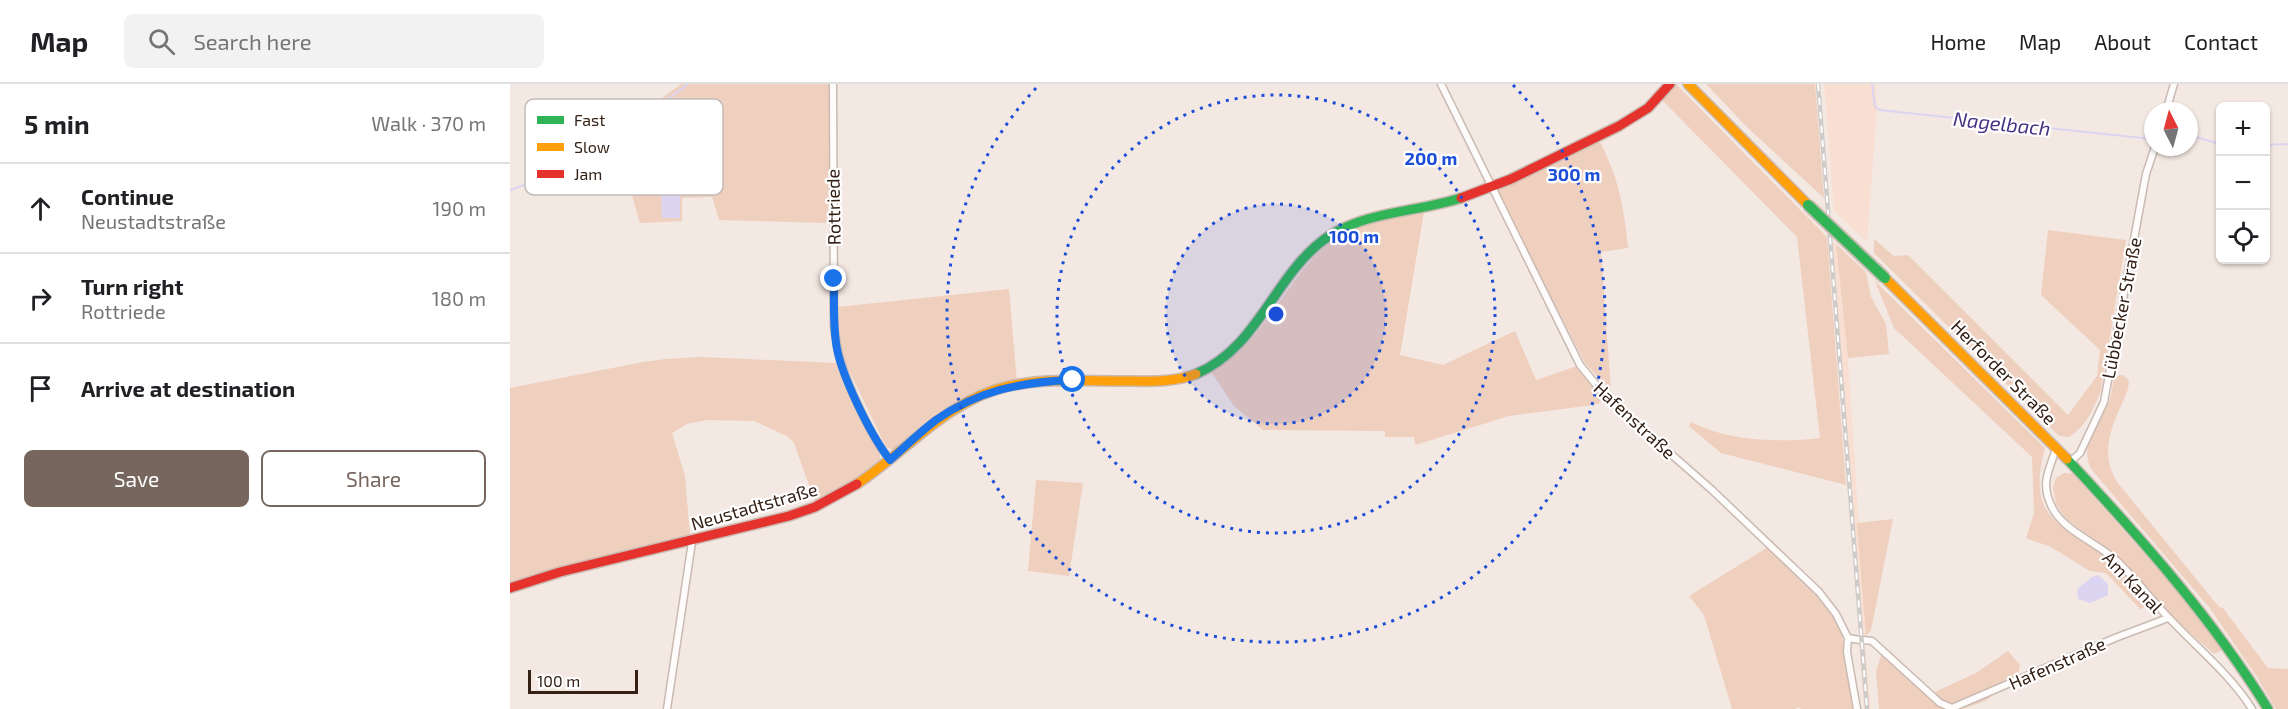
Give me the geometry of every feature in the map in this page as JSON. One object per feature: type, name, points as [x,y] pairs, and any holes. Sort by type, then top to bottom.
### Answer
[{"type":"street","name":"Rottriede","points":[[833,84],[836,346],[840,362],[858,404],[890,460]]},
{"type":"street","name":"Hafenstraße","points":[[1442,84],[1580,365],[1607,398],[1712,490],[1819,592],[1836,615],[1848,638],[1872,641],[1940,703],[1952,708],[2115,638],[2168,618]]},
{"type":"street","name":"Neustadtstraße","points":[[510,588],[585,567],[692,542],[813,508],[855,487],[935,422],[969,401],[994,390],[1049,381],[1165,381],[1186,377],[1204,370],[1233,351],[1252,331],[1298,267],[1317,246],[1346,226],[1368,219],[1451,202],[1493,188],[1602,134],[1650,107],[1670,84]]},
{"type":"street","points":[[2169,102],[2174,84]]},
{"type":"street","name":"Herforder Straße","points":[[1689,85],[1808,205],[2056,446],[2135,533],[2194,604],[2253,684],[2268,709]]},
{"type":"street","name":"Lübbecker Straße","points":[[2070,462],[2080,453],[2104,402],[2146,174],[2152,156]]},
{"type":"street","name":"Am Kanal","points":[[2056,446],[2046,477],[2046,490],[2051,506],[2062,520],[2116,560],[2168,618],[2240,690],[2252,709]]},
{"type":"street","points":[[667,709],[692,542]]},
{"type":"street","points":[[1848,638],[1847,652],[1857,709]]},
{"type":"shaded area","points":[[681,84],[831,84],[828,223],[719,220],[712,197],[682,198],[682,221],[640,223],[632,195],[723,195],[723,99],[661,99]]},
{"type":"shaded area","points":[[1676,84],[1827,237],[1846,485],[1721,453],[1689,426],[1691,422],[1721,433],[1754,439],[1820,438],[1797,237],[1662,100]]},
{"type":"shaded area","points":[[1706,84],[1815,84],[1824,198],[1748,128]]},
{"type":"shaded area","points":[[1824,84],[1875,84],[1877,106],[1867,242],[1834,211]]},
{"type":"shaded area","points":[[1600,142],[1612,168],[1620,194],[1628,248],[1601,252],[1611,391],[1585,363],[1495,188],[1588,144]]},
{"type":"shaded area","points":[[661,195],[680,195],[680,218],[662,218]]},
{"type":"shaded area","points":[[1424,212],[1400,355],[1443,365],[1515,331],[1536,380],[1577,366],[1604,401],[1593,405],[1509,416],[1415,445],[1414,437],[1385,437],[1385,431],[1263,430],[1234,406],[1211,372],[1235,354],[1256,333],[1320,250],[1333,239],[1357,226]]},
{"type":"shaded area","points":[[2048,230],[2126,240],[2101,390],[2089,416],[2069,437],[2059,436],[1874,253],[1874,239],[1894,256],[1908,255],[2068,415],[2097,376],[2100,350],[2041,295]]},
{"type":"shaded area","points":[[1827,237],[1836,244],[1848,358],[1866,636],[1863,637],[1860,636]]},
{"type":"shaded area","points":[[1836,244],[1866,272],[1871,297],[1886,324],[1889,354],[1848,358]]},
{"type":"shaded area","points":[[1875,281],[2045,448],[2040,473],[2040,492],[2045,507],[2064,528],[2117,566],[2151,605],[2140,609],[2106,573],[2090,571],[2051,547],[2026,538],[2034,513],[2032,457],[1894,328]]},
{"type":"shaded area","points":[[1009,289],[1017,382],[989,387],[942,411],[896,451],[886,447],[844,360],[837,338],[837,307]]},
{"type":"shaded area","points":[[701,357],[837,363],[857,409],[880,450],[880,463],[852,484],[815,502],[794,443],[787,436],[754,421],[707,420],[687,424],[672,433],[685,476],[690,535],[510,583],[510,388],[643,362]]},
{"type":"shaded area","points":[[2123,375],[2129,380],[2128,389],[2110,435],[2108,458],[2111,470],[2117,482],[2219,607],[2223,608],[2268,668],[2288,669],[2288,709],[2276,709],[2209,607],[2091,469],[2087,450],[2089,442],[2110,399],[2114,376]]},
{"type":"shaded area","points":[[2064,473],[2073,474],[2173,586],[2222,650],[2214,654],[2170,615],[2119,558],[2066,519],[2056,504],[2053,488],[2056,478]]},
{"type":"shaded area","points":[[1036,480],[1083,483],[1069,576],[1028,571]]},
{"type":"shaded area","points":[[1893,519],[1871,630],[1866,636],[1857,523]]},
{"type":"shaded area","points":[[1768,547],[1818,595],[1841,630],[1854,709],[1801,709],[1799,707],[1795,709],[1732,709],[1704,615],[1689,596]]},
{"type":"shaded area","points":[[2098,575],[2108,584],[2108,595],[2090,603],[2078,599],[2077,589]]},
{"type":"shaded area","points":[[1865,644],[1871,709],[1864,709],[1859,646]]},
{"type":"shaded area","points":[[1890,651],[1933,693],[1976,673],[2008,651],[2020,665],[2018,676],[1985,701],[1963,709],[1879,709],[1876,671],[1881,656]]},
{"type":"waterway","points":[[668,99],[688,84]]},
{"type":"waterway","name":"Nagelbach","points":[[1872,84],[1875,107],[1880,110],[2144,138]]},
{"type":"waterway","name":"Nagelbach","points":[[2198,138],[2216,143]]},
{"type":"waterway","name":"Nagelbach","points":[[2270,145],[2288,144]]},
{"type":"waterway","points":[[510,190],[525,185]]},
{"type":"railway","points":[[1818,84],[1867,709]]},
{"type":"traffic: fast","points":[[1196,374],[1218,362],[1236,346],[1252,328],[1294,269],[1310,251],[1329,236],[1360,221],[1461,198]]},
{"type":"traffic: fast","points":[[1808,205],[1885,278]]},
{"type":"traffic: fast","points":[[2067,459],[2121,518],[2199,610],[2268,709]]},
{"type":"traffic: slow","points":[[1688,84],[1808,205]]},
{"type":"traffic: slow","points":[[1885,278],[2067,459]]},
{"type":"traffic: slow","points":[[857,484],[947,414],[987,393],[1009,386],[1038,382],[1160,381],[1196,374]]},
{"type":"traffic: jam","points":[[1461,198],[1511,179],[1619,126],[1648,108],[1670,84]]},
{"type":"traffic: jam","points":[[510,588],[560,572],[789,516],[815,507],[857,484]]},
{"type":"route","points":[[834,279],[834,327],[840,362],[858,404],[890,460],[935,422],[969,401],[994,390],[1020,384],[1073,380]]}]
